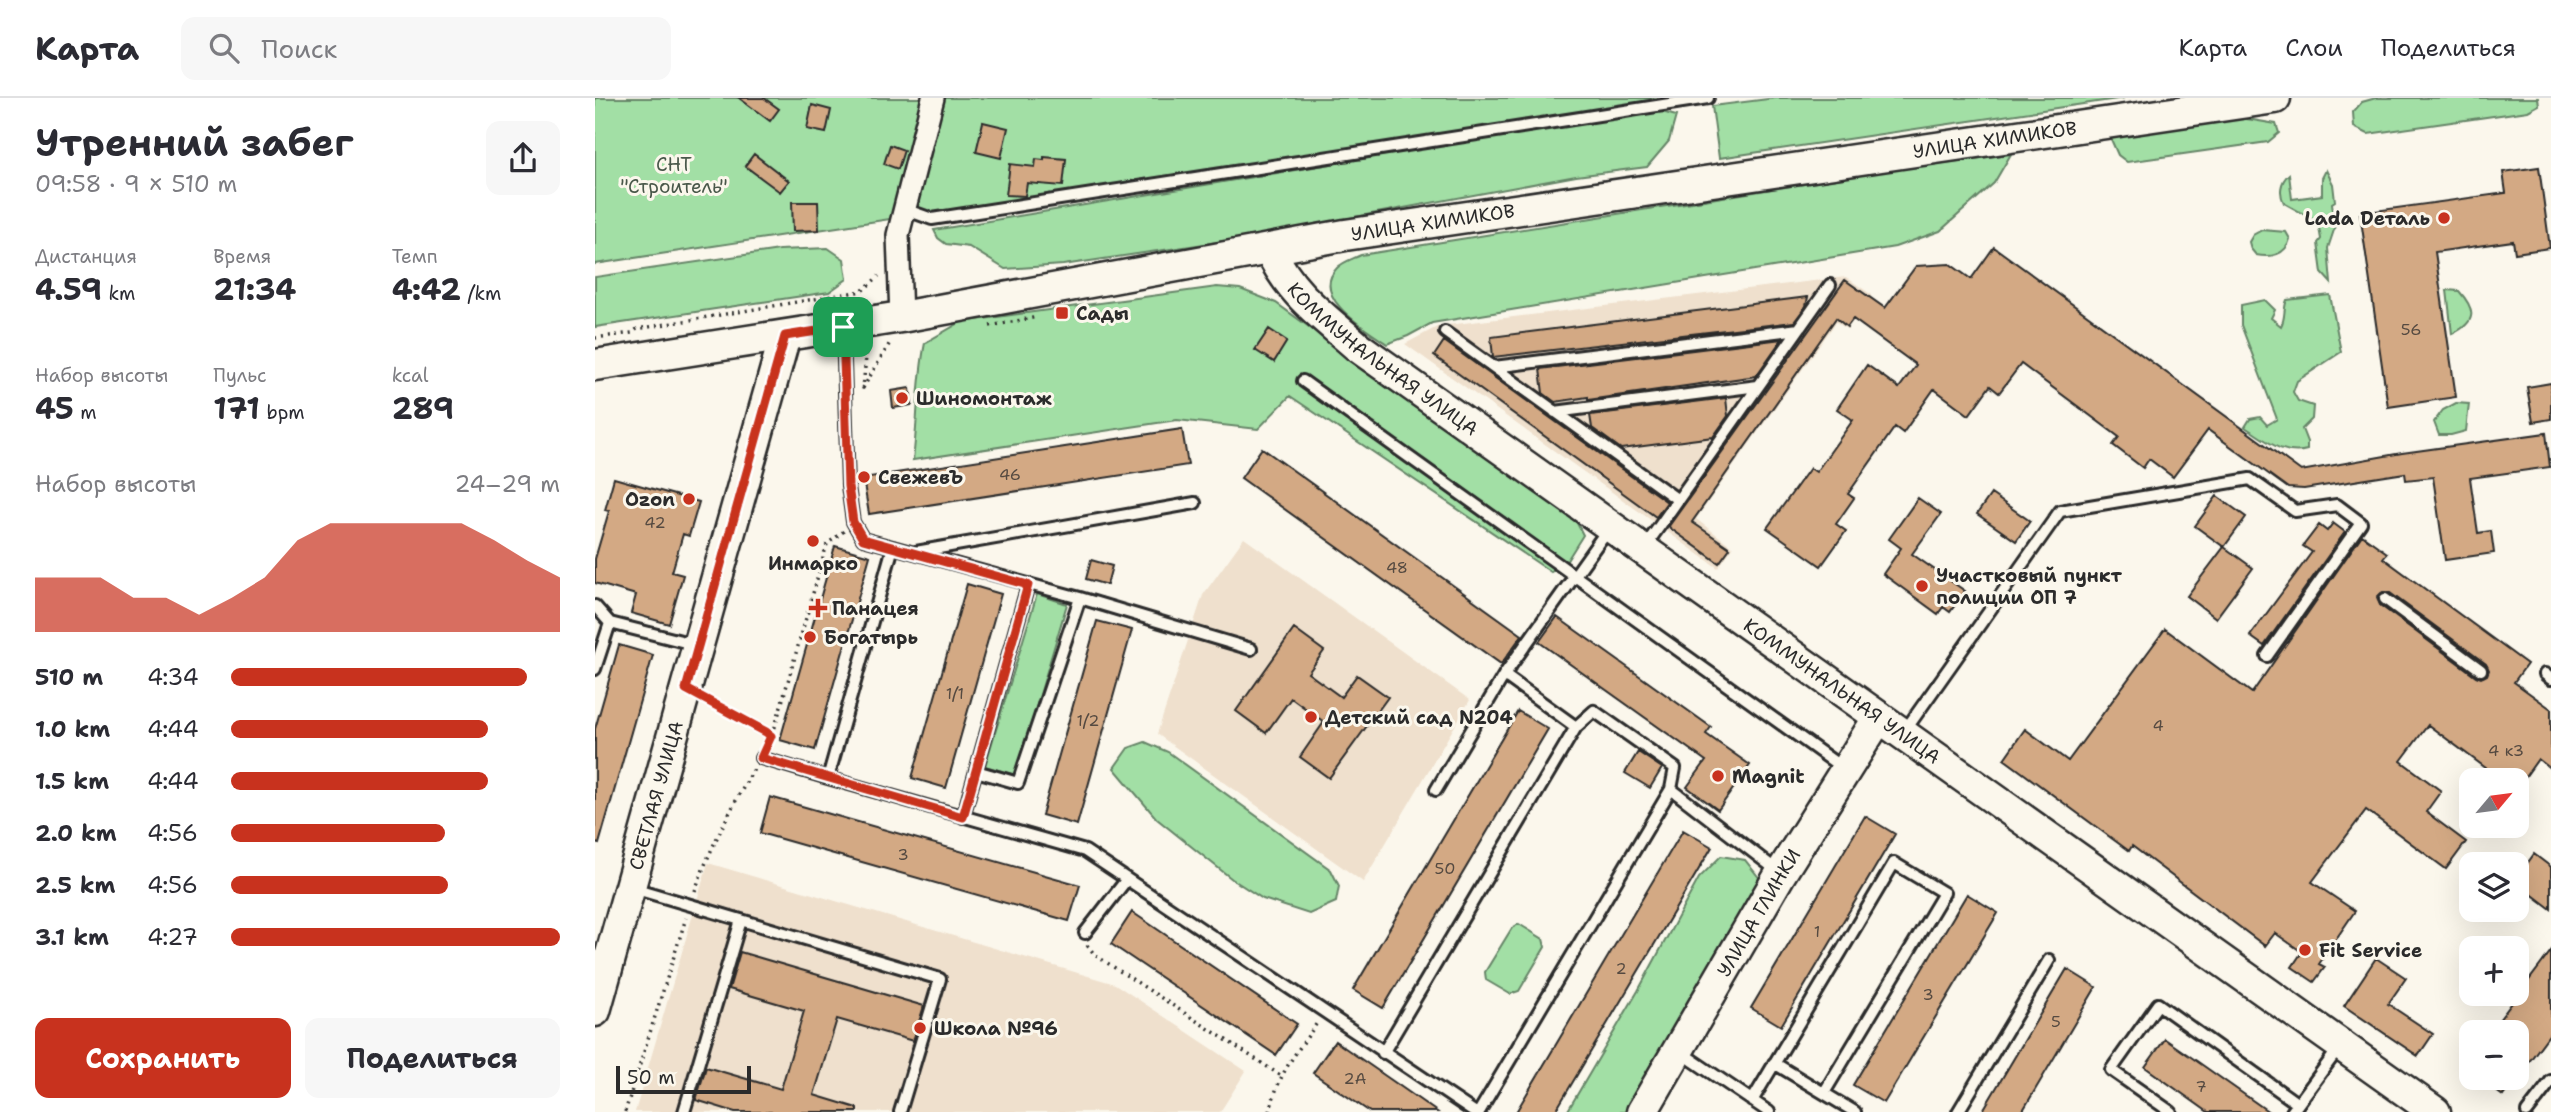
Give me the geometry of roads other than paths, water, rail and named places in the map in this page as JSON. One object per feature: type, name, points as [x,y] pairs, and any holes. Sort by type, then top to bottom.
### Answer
[{"type":"street","points":[[897,328],[898,236],[933,98]]},
{"type":"street","name":"УЛИЦА ХИМИКОВ","points":[[595,365],[843,327],[897,328],[1345,234],[2275,98]]},
{"type":"street","name":"КОММУНАЛЬНАЯ УЛИЦА","points":[[1270,250],[1279,270],[1294,290],[1357,348],[2435,1112]]},
{"type":"street","name":"СВЕТЛАЯ УЛИЦА","points":[[595,1011],[785,336]]},
{"type":"street","name":"УЛИЦА ГЛИНКИ","points":[[1642,1112],[1781,873],[1846,770],[1890,726]]},
{"type":"lane","points":[[904,209],[932,219],[1708,98]]},
{"type":"lane","points":[[1643,550],[1830,285]]},
{"type":"lane","points":[[843,327],[848,486],[855,525],[863,539],[1080,598],[1251,649]]},
{"type":"lane","points":[[1494,367],[1799,329]]},
{"type":"lane","points":[[1445,332],[1678,500]]},
{"type":"lane","points":[[1303,381],[1846,770]]},
{"type":"lane","points":[[1555,412],[1758,386]]},
{"type":"lane","points":[[1890,726],[2060,511],[2250,479],[2295,511],[2337,505],[2361,523],[2267,656]]},
{"type":"lane","points":[[913,553],[1195,503]]},
{"type":"lane","points":[[1436,790],[1504,675],[1610,527]]},
{"type":"lane","points":[[828,778],[893,547]]},
{"type":"lane","points":[[963,817],[1028,585]]},
{"type":"lane","points":[[976,771],[1018,783],[1080,598]]},
{"type":"lane","points":[[2385,599],[2481,670]]},
{"type":"lane","points":[[595,606],[610,623],[698,645]]},
{"type":"lane","points":[[595,669],[610,623]]},
{"type":"lane","points":[[1504,675],[1576,727]]},
{"type":"lane","points":[[761,758],[1085,851],[1383,1053],[1476,1112],[1671,789],[1675,768],[1594,711],[1576,727],[1383,1053]]},
{"type":"lane","points":[[1671,789],[1781,873]]},
{"type":"lane","points":[[1752,1101],[1893,863],[1944,893],[1825,1093]]},
{"type":"lane","points":[[1085,933],[1127,879]]},
{"type":"lane","points":[[630,887],[940,979],[900,1112]]},
{"type":"lane","points":[[684,1112],[741,920]]},
{"type":"lane","points":[[1958,1112],[2049,960]]},
{"type":"lane","points":[[2171,1112],[2111,1070],[2158,1004],[2295,1108],[2341,1045]]},
{"type":"lane","points":[[1679,1052],[1769,1112]]},
{"type":"lane","points":[[1774,1063],[1856,1112]]},
{"type":"lane","points":[[2527,1112],[2551,1081]]},
{"type":"place","name":"Lada Dеталь","points":[[2444,218]]},
{"type":"place","name":"Сады","points":[[1062,313]]},
{"type":"place","name":"Шиномонтаж","points":[[902,398]]},
{"type":"place","name":"СвежевЪ","points":[[864,477]]},
{"type":"place","name":"Ozon","points":[[689,499]]},
{"type":"place","name":"Инмарко","points":[[813,541]]},
{"type":"place","name":"Участковый пункт полиции ОП 7","points":[[1922,586]]},
{"type":"place","name":"Панацея","points":[[818,608]]},
{"type":"place","name":"Богатырь","points":[[810,637]]},
{"type":"place","name":"Детский сад N204","points":[[1311,717]]},
{"type":"place","name":"Magnit","points":[[1718,776]]},
{"type":"place","name":"Fit Service","points":[[2305,950]]},
{"type":"place","name":"Школа №96","points":[[920,1028]]},
{"type":"park label","name":"СНТ \"Строитель\"","points":[[674,175]]}]
